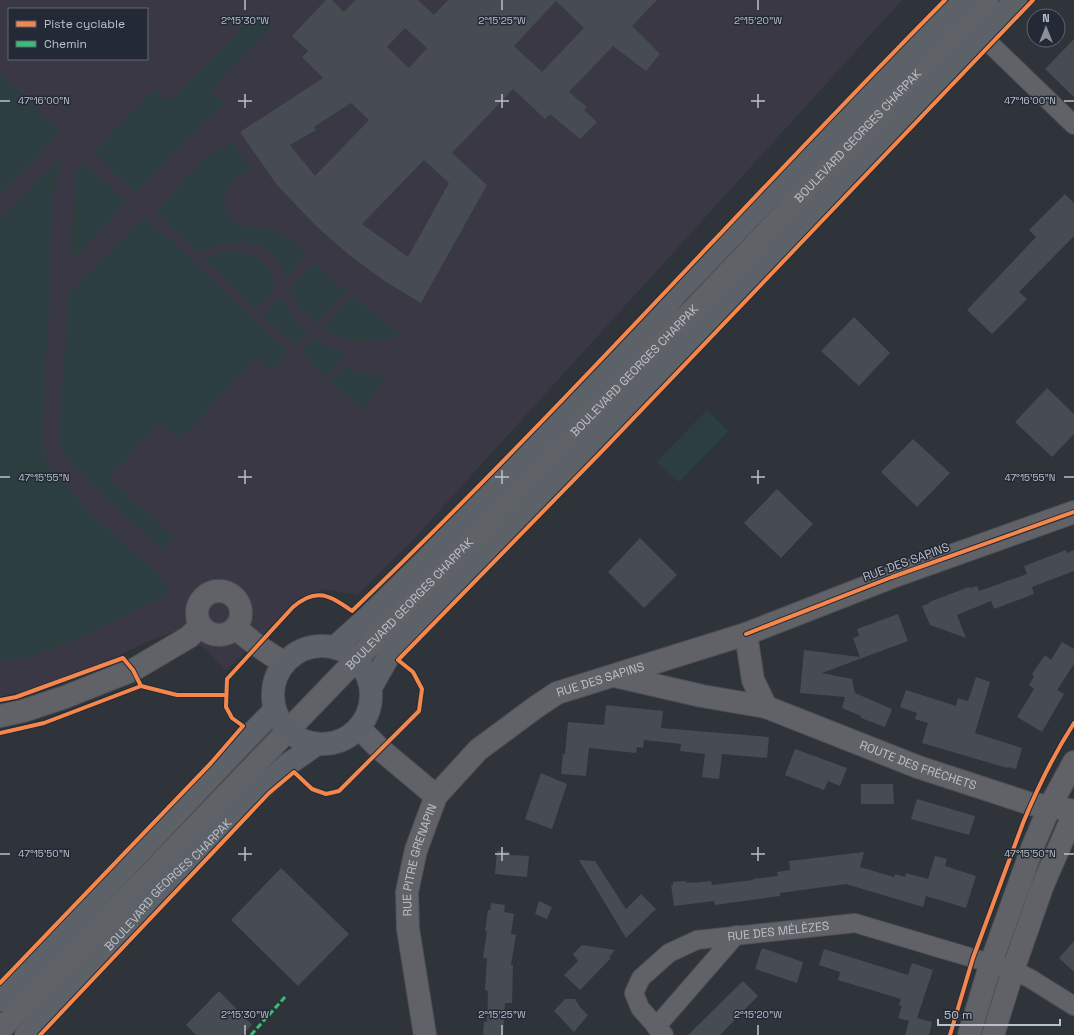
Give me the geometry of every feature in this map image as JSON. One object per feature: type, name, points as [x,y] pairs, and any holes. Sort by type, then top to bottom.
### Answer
[{"type":"main road","name":"BOULEVARD GEORGES CHARPAK","points":[[335,647],[363,622],[424,562],[659,316],[676,295],[739,228],[840,128],[965,0]]},
{"type":"main road","name":"BOULEVARD GEORGES CHARPAK","points":[[371,687],[391,652],[443,596],[681,348],[707,325],[956,61],[1016,0]]},
{"type":"main road","points":[[321,645],[335,647],[348,653],[357,660],[366,672],[371,687],[371,702],[367,716],[359,728],[347,738],[333,743],[317,744],[283,735],[280,721],[275,710],[272,694],[276,677],[284,663],[294,654],[307,648],[321,645]]},
{"type":"main road","points":[[0,1000],[275,710]]},
{"type":"main road","name":"BOULEVARD GEORGES CHARPAK","points":[[26,1035],[134,921],[159,889],[201,851],[250,799],[287,765],[317,744]]},
{"type":"street","name":"BOULEVARD GEORGES CHARPAK","points":[[0,1030],[706,297],[987,0]]},
{"type":"street","points":[[982,36],[1074,125]]},
{"type":"street","name":"RUE DES SAPINS","points":[[536,707],[557,693],[746,634],[892,577],[1074,512]]},
{"type":"street","points":[[213,591],[226,592],[237,600],[241,614],[239,622],[235,628],[224,635],[217,635],[200,626],[196,612],[198,605],[206,594],[213,591]]},
{"type":"street","points":[[0,716],[23,711],[65,697],[133,670],[189,638],[200,626]]},
{"type":"street","points":[[235,628],[258,646],[284,663]]},
{"type":"street","points":[[746,634],[753,680],[766,707]]},
{"type":"street","points":[[660,661],[666,687]]},
{"type":"street","name":"ROUTE DES FRÉCHETS","points":[[613,676],[702,696],[766,707],[918,767],[1030,804],[1050,806],[1074,812]]},
{"type":"street","name":"RUE PITRE GRENAPIN","points":[[425,1035],[408,929],[407,892],[416,850],[436,796],[478,750],[536,707]]},
{"type":"street","points":[[359,728],[380,749],[436,796]]},
{"type":"street","points":[[969,1035],[991,962],[1033,846],[1050,806],[1074,762]]},
{"type":"street","points":[[993,1035],[1013,970],[1042,887],[1074,812]]},
{"type":"street","name":"RUE DES MÉLÈZES","points":[[660,1031],[640,1008],[634,993],[641,978],[669,953],[697,940],[855,923],[991,962],[1013,970],[1031,979],[1074,1006]]},
{"type":"street","points":[[660,1031],[736,935]]},
{"type":"shaded area","points":[[0,0],[902,0],[412,541],[357,595],[325,589],[299,598],[226,671],[206,649],[173,632],[149,641],[78,674],[39,687],[0,697]]},
{"type":"shaded area","points":[[255,14],[270,29],[210,91],[224,104],[136,193],[93,153],[151,92],[158,92],[163,97],[169,99],[176,95]]},
{"type":"shaded area","points":[[0,74],[60,132],[0,195]]},
{"type":"shaded area","points":[[232,142],[251,168],[234,181],[226,191],[224,203],[226,211],[234,222],[245,226],[265,228],[279,233],[292,241],[307,254],[285,279],[280,264],[270,252],[257,244],[224,243],[198,253],[155,211],[209,155]]},
{"type":"shaded area","points":[[68,149],[58,170],[52,202],[49,306],[42,437],[48,464],[85,508],[165,581],[169,593],[94,632],[32,656],[0,663],[0,303],[21,304],[0,302],[0,220]]},
{"type":"shaded area","points":[[85,164],[127,201],[77,257],[71,250],[75,173]]},
{"type":"shaded area","points":[[145,216],[288,352],[271,371],[244,344],[256,357],[181,440],[161,422],[109,478],[174,537],[162,549],[76,470],[64,454],[59,436],[68,298],[71,291]]},
{"type":"shaded area","points":[[236,251],[251,255],[261,261],[273,277],[276,285],[272,292],[255,308],[205,260],[219,253]]},
{"type":"shaded area","points":[[313,263],[346,291],[316,324],[300,308],[290,288]]},
{"type":"shaded area","points":[[353,296],[400,335],[378,341],[360,342],[342,339],[322,328]]},
{"type":"shaded area","points":[[281,297],[290,312],[307,333],[295,346],[263,315]]},
{"type":"shaded area","points":[[314,337],[326,346],[347,354],[326,378],[301,351]]},
{"type":"shaded area","points":[[345,367],[359,373],[384,377],[364,411],[331,382]]},
{"type":"shaded area","points":[[707,410],[728,431],[679,482],[657,462]]},
{"type":"building","points":[[326,0],[332,0],[344,12],[355,0],[418,0],[434,15],[448,0],[657,0],[632,26],[660,54],[646,71],[613,46],[569,92],[587,107],[584,110],[597,122],[580,139],[550,114],[545,119],[513,89],[452,153],[487,185],[421,303],[386,282],[349,255],[316,226],[277,185],[240,132],[323,78],[302,57],[308,51],[292,36]],"holes":[[[556,1],[584,28],[542,72],[514,46]],[[405,28],[427,48],[409,68],[387,47]],[[351,103],[369,120],[315,176],[290,145],[316,130],[314,127]],[[424,160],[449,183],[408,257],[362,224]]]},
{"type":"building","points":[[1074,39],[1074,97],[1045,69]]},
{"type":"building","points":[[1065,194],[1074,203],[1074,236],[1019,292],[1027,299],[992,334],[967,310],[1036,237],[1029,230]]},
{"type":"building","points":[[854,317],[890,353],[859,386],[821,351]]},
{"type":"building","points":[[1047,388],[1074,414],[1074,434],[1052,457],[1015,422]]},
{"type":"building","points":[[913,439],[950,473],[917,507],[881,472]]},
{"type":"building","points":[[777,489],[813,524],[781,558],[744,523]]},
{"type":"building","points":[[640,538],[677,575],[644,608],[608,572]]},
{"type":"building","points":[[1066,550],[1067,553],[1074,550],[1074,571],[1032,587],[1034,594],[994,609],[991,601],[957,615],[966,638],[930,625],[922,606],[930,603],[929,602],[969,587],[977,586],[979,591],[1027,574],[1024,566]]},
{"type":"building","points":[[898,614],[908,641],[822,673],[852,679],[855,693],[892,709],[885,727],[861,718],[861,716],[842,708],[845,697],[800,693],[804,650],[860,657],[853,638],[859,636],[857,629]]},
{"type":"building","points":[[1062,642],[1074,649],[1074,664],[1057,690],[1064,694],[1042,732],[1017,717],[1034,689],[1029,685],[1034,676],[1032,674],[1045,655],[1051,660]]},
{"type":"building","points":[[976,677],[990,682],[975,733],[1022,748],[1016,769],[1007,768],[922,743],[928,723],[915,719],[917,713],[900,707],[906,690],[956,706],[958,698],[968,701]]},
{"type":"building","points":[[606,705],[663,711],[661,728],[769,737],[767,758],[722,754],[719,779],[702,777],[705,754],[680,751],[681,744],[644,740],[643,748],[637,747],[636,753],[589,748],[586,776],[561,774],[563,754],[565,754],[568,722],[604,725]]},
{"type":"building","points":[[795,749],[847,768],[840,786],[828,781],[824,790],[785,775]]},
{"type":"building","points":[[541,773],[567,784],[552,829],[525,819]]},
{"type":"building","points":[[861,784],[893,784],[894,804],[861,804]]},
{"type":"building","points":[[917,799],[975,816],[969,835],[911,819]]},
{"type":"building","points":[[497,851],[510,852],[510,855],[529,856],[527,877],[495,874]]},
{"type":"building","points":[[864,852],[860,867],[894,877],[895,874],[905,877],[906,873],[928,879],[935,856],[947,859],[945,866],[976,876],[966,908],[926,896],[923,907],[846,884],[780,893],[780,896],[715,905],[714,901],[674,906],[671,885],[673,885],[673,882],[686,881],[686,883],[692,883],[711,881],[712,885],[753,880],[778,876],[777,872],[790,870],[789,861]]},
{"type":"building","points":[[579,860],[595,861],[626,909],[641,894],[656,909],[626,938]]},
{"type":"building","points":[[281,868],[349,934],[298,986],[231,920]]},
{"type":"building","points":[[539,901],[552,907],[547,919],[535,914]]},
{"type":"building","points":[[491,903],[505,905],[504,912],[514,914],[511,934],[516,935],[511,965],[513,965],[512,1003],[505,1003],[503,1035],[483,1035],[484,1022],[487,1022],[488,994],[487,990],[485,990],[487,958],[483,958],[488,910],[490,910]]},
{"type":"building","points":[[1074,941],[1074,972],[1059,958]]},
{"type":"building","points":[[582,945],[615,950],[609,957],[611,958],[580,990],[564,975],[578,961],[573,954]]},
{"type":"building","points":[[762,948],[803,962],[797,983],[755,969]]},
{"type":"building","points":[[824,949],[908,975],[912,963],[933,970],[917,1018],[932,1022],[929,1035],[905,1035],[909,1021],[898,1018],[902,1006],[899,1005],[901,999],[838,980],[840,972],[819,965]]},
{"type":"building","points":[[743,981],[758,996],[720,1035],[688,1035]]},
{"type":"building","points":[[219,991],[252,1025],[242,1035],[196,1035],[186,1025]]},
{"type":"building","points":[[565,999],[575,999],[588,1015],[574,1032],[554,1011]]},
{"type":"marked path","points":[[251,1035],[285,997]]},
{"type":"cycle path","points":[[0,983],[211,763],[243,726],[232,718],[226,707],[227,679],[293,607],[301,601],[316,595],[330,597],[352,611],[428,537],[577,385],[797,153],[945,0]]},
{"type":"cycle path","points":[[40,1035],[269,793],[294,772],[312,789],[326,794],[339,791],[419,711],[422,689],[413,672],[398,660],[604,449],[1033,0]]},
{"type":"cycle path","points":[[746,634],[892,577],[1074,512]]},
{"type":"cycle path","points":[[0,700],[16,697],[123,658],[133,670],[141,686]]},
{"type":"cycle path","points":[[0,733],[44,723],[141,686],[177,695],[225,695]]},
{"type":"cycle path","points":[[950,1035],[973,958],[1023,823],[1046,772],[1074,723]]}]
